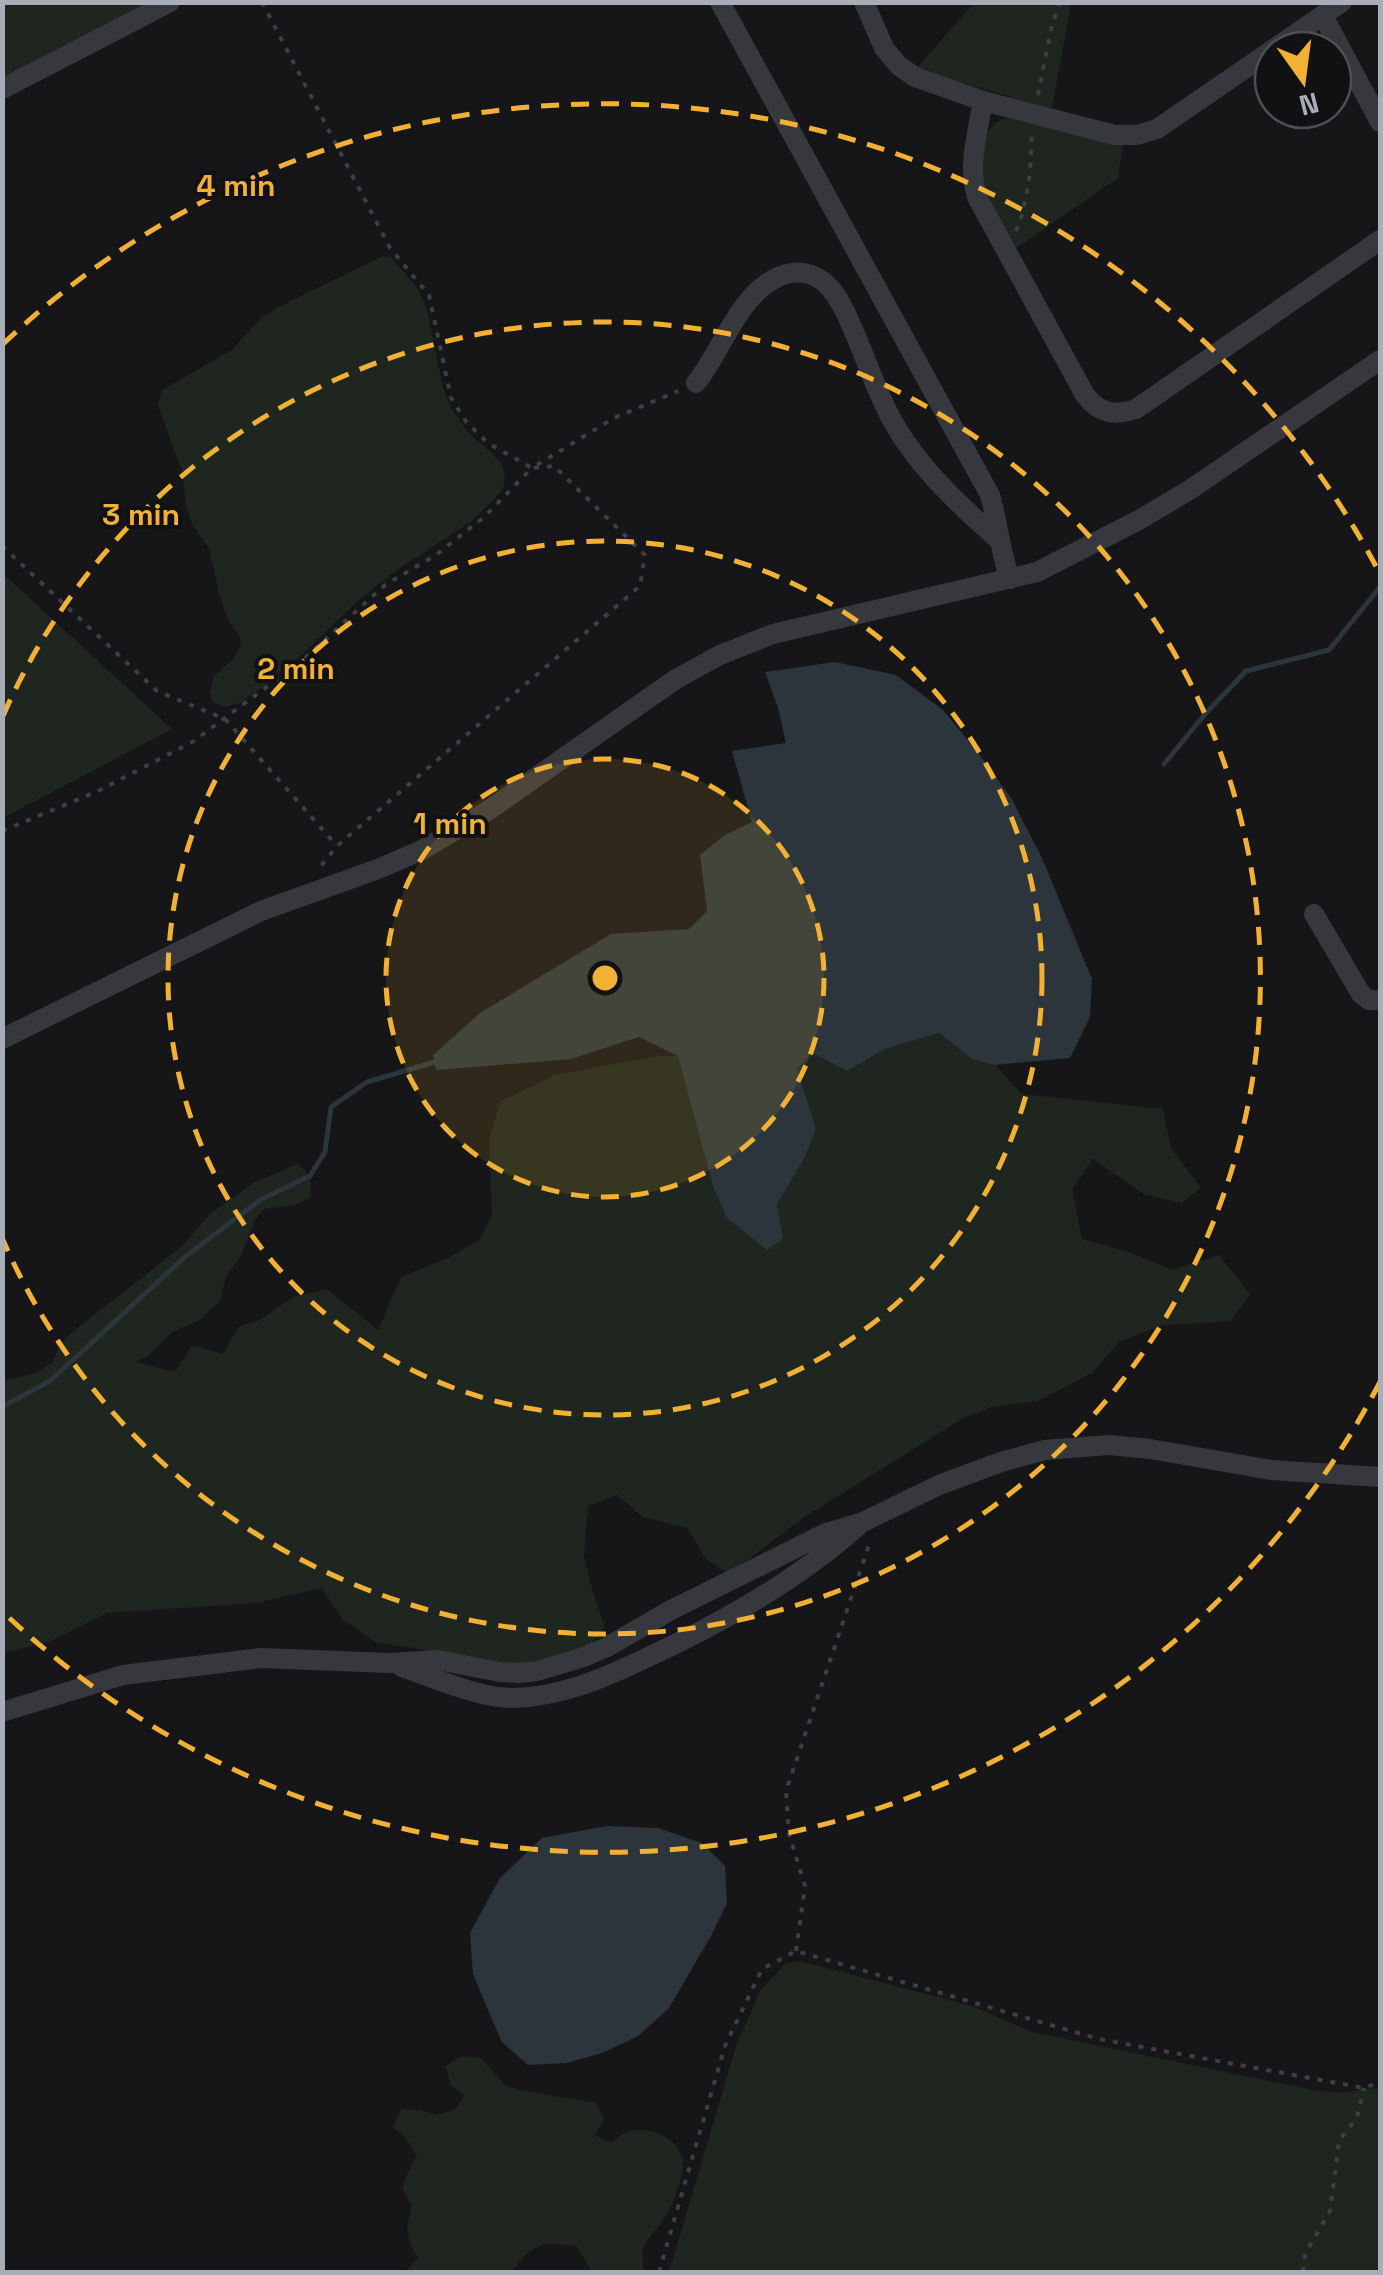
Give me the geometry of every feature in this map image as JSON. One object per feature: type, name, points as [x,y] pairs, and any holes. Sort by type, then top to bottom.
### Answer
[{"type":"street","points":[[2,90],[170,2]]},
{"type":"street","points":[[720,2],[990,495],[1010,579]]},
{"type":"street","points":[[864,2],[884,48],[915,77],[1115,136],[1158,129],[1342,2]]},
{"type":"street","points":[[1322,16],[1380,122]]},
{"type":"street","points":[[983,100],[972,164],[977,197],[1085,396],[1102,411],[1136,410],[1380,240]]},
{"type":"street","points":[[696,384],[746,304],[764,286],[791,273],[817,277],[843,307],[892,419],[915,456],[999,540]]},
{"type":"street","points":[[2,1039],[261,911],[422,850],[489,810],[676,678],[720,655],[773,634],[1037,572],[1191,489],[1380,360]]},
{"type":"street","points":[[1314,914],[1361,994],[1368,1000],[1380,1000]]},
{"type":"street","points":[[2,1712],[123,1674],[260,1658],[390,1663],[438,1660],[519,1674],[607,1648],[671,1610],[826,1532],[866,1520],[939,1485],[1045,1450],[1081,1446],[1150,1449],[1271,1470],[1380,1477]]},
{"type":"street","points":[[390,1663],[511,1698],[577,1688],[727,1618],[836,1546],[866,1520]]},
{"type":"path","points":[[262,2],[390,248],[429,295],[452,398],[467,423],[488,443],[532,468],[554,466],[645,555],[640,586],[337,846],[316,872]]},
{"type":"path","points":[[2,832],[96,792],[194,742],[304,659],[385,585],[436,554],[483,518],[532,468],[614,418],[696,384]]},
{"type":"path","points":[[2,546],[157,691],[225,719],[337,846]]},
{"type":"path","points":[[796,1951],[805,1886],[790,1834],[786,1791],[874,1531],[866,1520]]},
{"type":"path","points":[[658,2272],[726,2046],[762,1969],[796,1951],[1099,2039],[1364,2088],[1380,2082]]},
{"type":"path","points":[[1303,2272],[1305,2254],[1330,2211],[1338,2141],[1356,2117],[1364,2088]]},
{"type":"shaded area","points":[[3,3],[156,3],[3,83]]},
{"type":"shaded area","points":[[974,3],[1071,3],[1052,109],[917,68]]},
{"type":"shaded area","points":[[1008,117],[1123,144],[1118,178],[1015,249],[986,196],[980,171],[986,134],[995,123]]},
{"type":"shaded area","points":[[383,256],[391,257],[419,290],[451,408],[468,432],[501,462],[503,490],[472,521],[391,574],[262,687],[240,703],[225,707],[213,702],[210,693],[214,676],[234,658],[241,644],[219,594],[209,548],[192,525],[182,471],[158,406],[162,390],[232,350],[261,318],[277,308]]},
{"type":"shaded area","points":[[2,573],[172,729],[3,818],[2,818]]},
{"type":"shaded area","points":[[835,662],[896,675],[943,710],[1011,798],[1042,858],[1092,979],[1090,1017],[1070,1058],[995,1065],[972,1059],[939,1033],[885,1049],[847,1071],[812,1053],[797,1069],[816,1129],[804,1159],[777,1204],[783,1239],[767,1250],[727,1218],[713,1186],[678,1056],[639,1037],[571,1059],[436,1070],[433,1055],[480,1013],[611,934],[689,929],[707,911],[700,855],[725,835],[752,822],[732,751],[786,743],[765,672]]},
{"type":"shaded area","points":[[939,1033],[972,1059],[995,1065],[1022,1094],[1163,1109],[1171,1148],[1201,1188],[1181,1203],[1144,1194],[1093,1159],[1072,1189],[1082,1239],[1173,1270],[1219,1255],[1250,1294],[1231,1321],[1164,1325],[1120,1341],[1092,1373],[1038,1401],[992,1407],[965,1417],[803,1518],[729,1574],[706,1559],[687,1528],[643,1517],[617,1495],[588,1506],[584,1556],[605,1627],[579,1659],[526,1673],[435,1651],[377,1643],[342,1619],[322,1588],[256,1603],[107,1613],[49,1642],[3,1653],[2,1381],[39,1372],[52,1362],[65,1338],[182,1246],[210,1214],[253,1183],[298,1164],[310,1176],[311,1197],[295,1205],[264,1209],[255,1220],[241,1256],[226,1276],[220,1301],[198,1321],[172,1332],[148,1356],[135,1362],[175,1372],[193,1345],[223,1354],[238,1327],[260,1320],[293,1297],[327,1289],[378,1330],[401,1277],[479,1240],[492,1215],[489,1141],[500,1102],[555,1075],[678,1056],[693,1108],[782,1239],[777,1204],[804,1159],[816,1129],[797,1069],[812,1053],[847,1071],[885,1049]]},
{"type":"shaded area","points":[[607,1826],[658,1828],[702,1843],[725,1866],[727,1903],[669,2008],[638,2036],[602,2053],[566,2063],[528,2065],[502,2042],[491,2017],[473,1974],[470,1933],[500,1878],[542,1838]]},
{"type":"shaded area","points":[[800,1961],[972,2006],[1032,2032],[1313,2090],[1380,2090],[1380,2272],[669,2272],[737,2043],[760,1991],[785,1964]]},
{"type":"shaded area","points":[[462,2056],[481,2058],[505,2085],[597,2103],[604,2119],[595,2135],[611,2143],[639,2130],[672,2141],[683,2164],[680,2183],[666,2216],[642,2248],[644,2272],[592,2272],[577,2247],[556,2244],[532,2250],[512,2272],[405,2272],[418,2258],[408,2232],[412,2205],[402,2190],[417,2156],[393,2127],[401,2109],[437,2115],[454,2110],[465,2096],[450,2084],[446,2066]]},
{"type":"waterway","points":[[1164,764],[1246,671],[1329,650],[1380,587]]},
{"type":"waterway","points":[[2,1407],[50,1381],[186,1256],[260,1200],[310,1176],[325,1152],[331,1107],[367,1082],[435,1062]]}]
